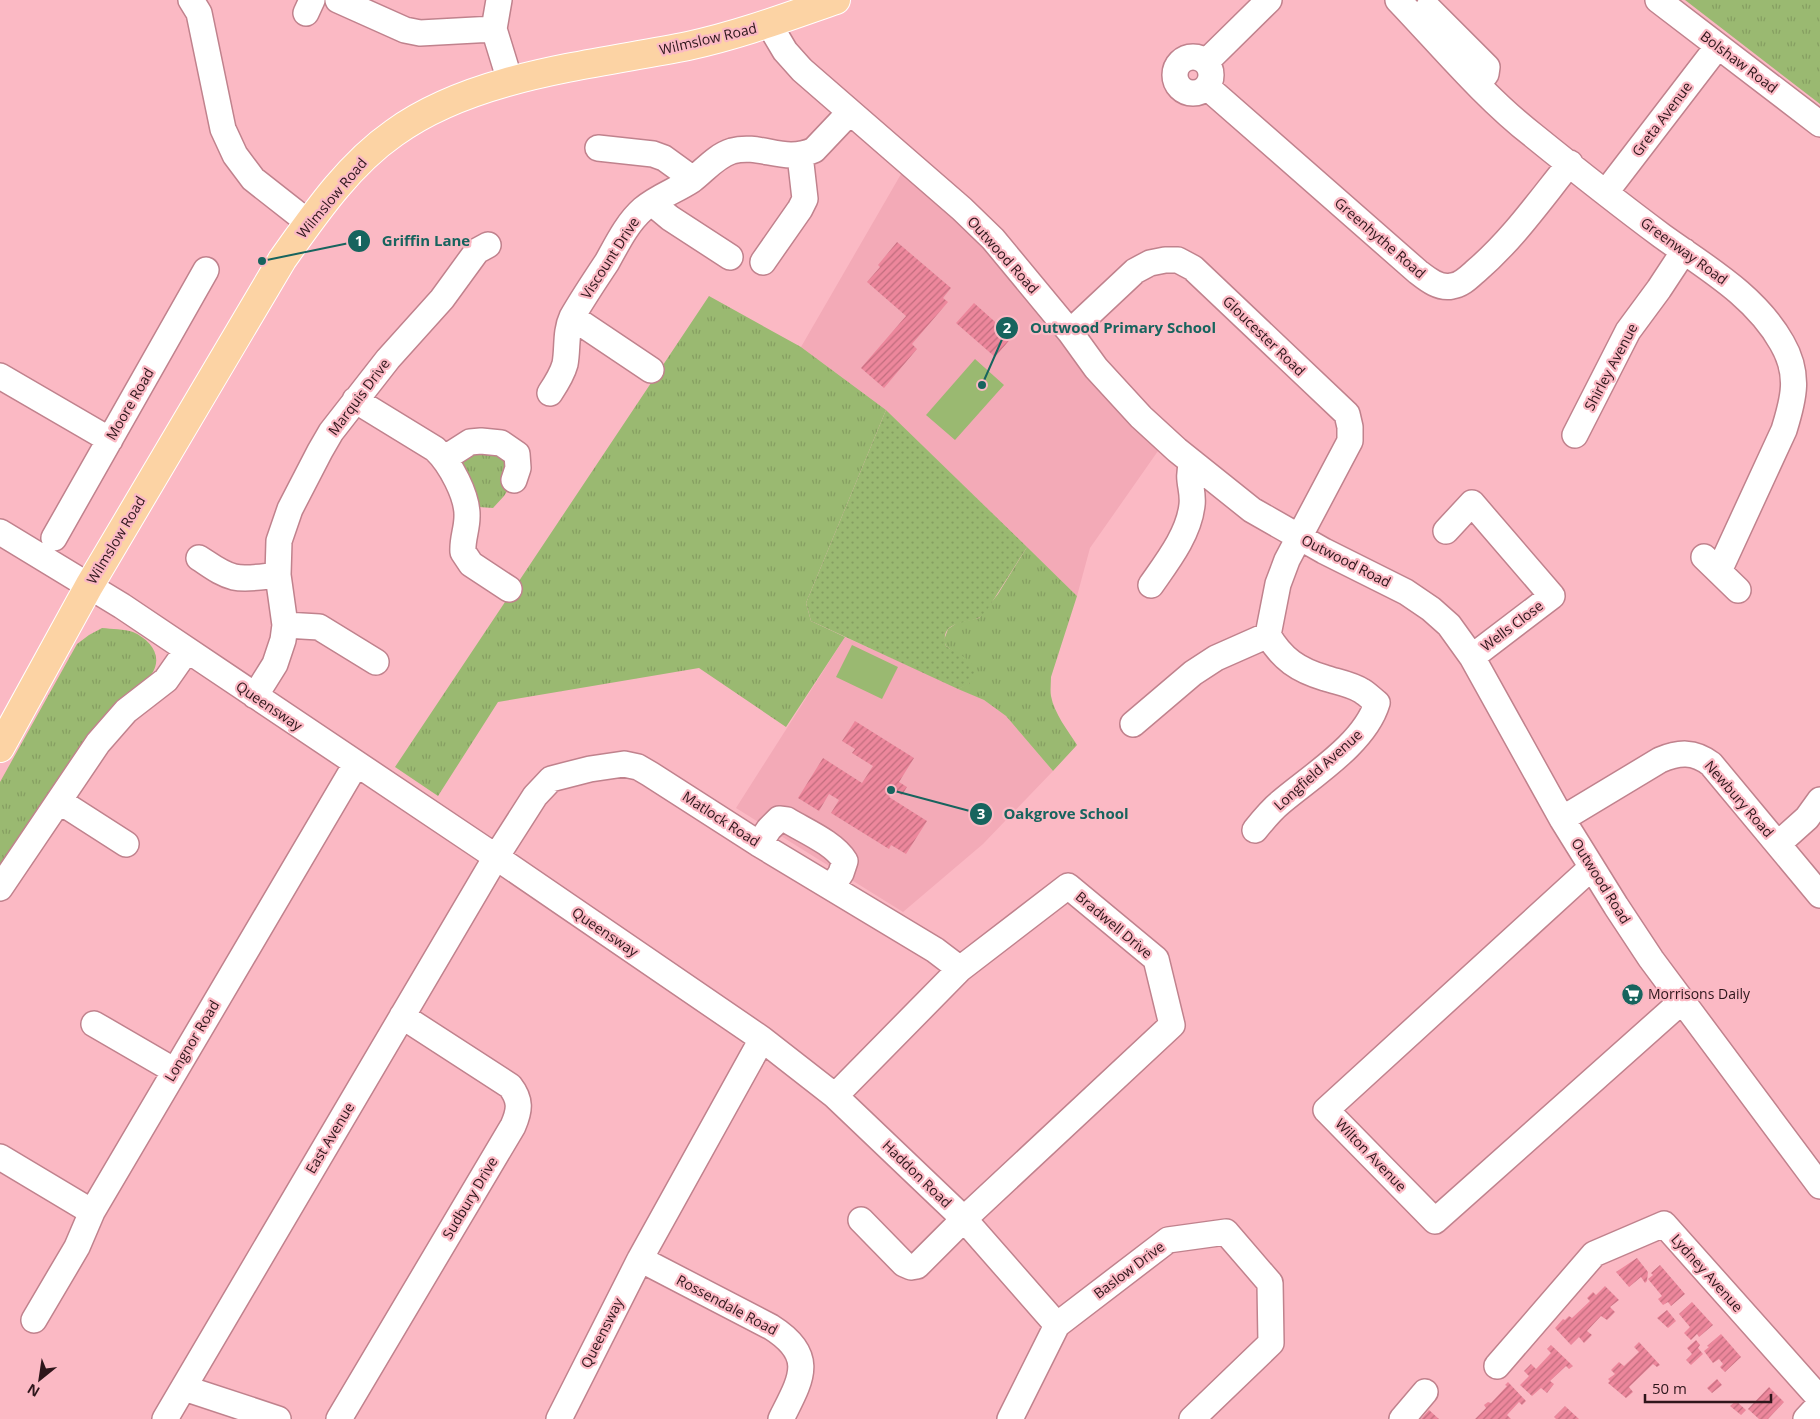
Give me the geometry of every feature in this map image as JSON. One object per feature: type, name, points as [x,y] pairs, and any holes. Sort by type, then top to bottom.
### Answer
[{"type":"main road","name":"Wilmslow Road","points":[[0,748],[89,586],[282,260],[309,223],[368,155],[393,133],[425,113],[448,102],[510,80],[688,46],[735,35],[836,0]]},
{"type":"street","points":[[191,0],[199,13],[223,129],[235,154],[253,179],[309,223]]},
{"type":"street","points":[[338,0],[405,30],[420,33],[494,29]]},
{"type":"street","points":[[499,0],[494,29],[510,80]]},
{"type":"street","points":[[1206,62],[1269,0]]},
{"type":"street","name":"Greenway Road","points":[[1398,0],[1478,83],[1533,135],[1738,291],[1771,327],[1782,343],[1788,356],[1794,381],[1791,406],[1784,430],[1712,564],[1738,590]]},
{"type":"street","points":[[1421,0],[1487,67],[1486,74],[1478,83]]},
{"type":"street","name":"Bolshaw Road","points":[[1658,0],[1820,124]]},
{"type":"street","name":"Outwood Road","points":[[769,24],[792,60],[962,209],[993,240],[1070,332],[1096,368],[1142,417],[1192,463],[1252,510],[1299,538],[1406,592],[1431,609],[1449,625],[1472,657],[1591,868],[1651,959],[1820,1186]]},
{"type":"street","name":"Greta Avenue","points":[[1606,192],[1718,46]]},
{"type":"street","points":[[1198,58],[1206,62],[1212,75],[1207,88],[1200,92],[1191,93],[1182,89],[1176,81],[1175,74],[1183,60],[1198,58]]},
{"type":"street","name":"Greenhythe Road","points":[[1207,88],[1418,272],[1441,286],[1450,287],[1457,285],[1485,263],[1512,236],[1570,163]]},
{"type":"street","points":[[763,262],[800,210],[805,199],[800,155],[814,150],[850,112]]},
{"type":"street","points":[[596,147],[653,154],[674,164],[693,179]]},
{"type":"street","name":"Viscount Drive","points":[[550,393],[564,366],[572,317],[629,225],[643,209],[693,179],[721,156],[740,149],[751,149],[783,156],[800,155]]},
{"type":"street","points":[[652,203],[670,218],[730,256]]},
{"type":"street","name":"Marquis Drive","points":[[255,696],[275,664],[284,640],[285,625],[278,575],[279,541],[290,510],[320,451],[331,432],[388,359],[442,299],[477,251],[488,245]]},
{"type":"street","name":"Shirley Avenue","points":[[1576,435],[1628,331],[1684,251]]},
{"type":"street","name":"Gloucester Road","points":[[1070,332],[1136,271],[1150,263],[1178,260],[1193,268],[1347,414],[1350,427],[1350,441],[1299,538]]},
{"type":"street","name":"Moore Road","points":[[54,538],[206,270]]},
{"type":"street","points":[[572,317],[651,370]]},
{"type":"street","points":[[0,376],[110,440]]},
{"type":"street","points":[[355,400],[435,449],[445,458],[465,501],[468,516],[462,545],[463,552],[471,564],[509,589]]},
{"type":"street","points":[[445,458],[470,442],[502,443],[518,454],[518,468],[514,480]]},
{"type":"street","points":[[1151,585],[1179,544],[1188,520],[1192,505],[1188,473],[1192,463]]},
{"type":"street","name":"Wells Close","points":[[1446,531],[1472,503],[1552,596],[1472,657]]},
{"type":"street","name":"Queensway","points":[[0,532],[122,606],[496,857],[762,1039],[640,1260],[558,1419]]},
{"type":"street","points":[[1133,724],[1193,673],[1216,658],[1268,635],[1278,584],[1299,538]]},
{"type":"street","points":[[199,558],[235,577],[278,575]]},
{"type":"street","points":[[285,625],[319,627],[377,663]]},
{"type":"street","name":"Longfield Avenue","points":[[1255,830],[1280,803],[1350,745],[1374,715],[1377,703],[1362,690],[1298,668],[1286,660],[1268,635]]},
{"type":"street","points":[[0,888],[98,743],[126,711],[166,680],[187,650]]},
{"type":"street","name":"Newbury Road","points":[[1562,819],[1672,754],[1694,754],[1711,764],[1820,895]]},
{"type":"street","name":"Longnor Road","points":[[34,1320],[77,1247],[92,1212],[356,764]]},
{"type":"street","name":"Matlock Road","points":[[496,857],[535,796],[552,779],[590,769],[624,764],[638,767],[764,836],[837,880],[960,970]]},
{"type":"street","points":[[1778,844],[1807,818],[1820,800]]},
{"type":"street","points":[[59,801],[126,845]]},
{"type":"street","points":[[764,836],[779,818],[787,820],[841,854],[845,860],[837,880]]},
{"type":"street","name":"East Avenue","points":[[165,1419],[496,857]]},
{"type":"street","name":"Wilton Avenue","points":[[1591,868],[1326,1110],[1435,1221],[1682,1001]]},
{"type":"street","name":"Bradwell Drive","points":[[834,1096],[960,970],[1068,886],[1156,960],[1172,1025],[964,1219]]},
{"type":"street","name":"Sudbury Drive","points":[[339,1419],[513,1126],[520,1108],[516,1093],[510,1086],[402,1016]]},
{"type":"street","points":[[95,1024],[175,1071]]},
{"type":"street","name":"Haddon Road","points":[[762,1039],[834,1096],[964,1219],[1057,1325]]},
{"type":"street","points":[[0,1156],[92,1212]]},
{"type":"street","points":[[861,1220],[904,1264],[911,1267],[917,1266],[964,1219]]},
{"type":"street","name":"Lydney Avenue","points":[[1497,1366],[1594,1254],[1664,1224],[1820,1399]]},
{"type":"street","name":"Baslow Drive","points":[[1010,1419],[1057,1325],[1168,1240],[1226,1232],[1270,1283],[1271,1343],[1192,1419]]},
{"type":"street","name":"Rossendale Road","points":[[640,1260],[771,1326],[789,1340],[799,1355],[801,1372],[799,1382],[781,1419]]},
{"type":"street","points":[[184,1388],[278,1419]]},
{"type":"street","points":[[1403,1419],[1425,1392]]},
{"type":"street","points":[[1806,1419],[1820,1404]]},
{"type":"shaded area","points":[[908,162],[1165,441],[1090,548],[1077,596],[886,410],[801,347]]},
{"type":"shaded area","points":[[845,637],[984,700],[1006,716],[1053,771],[983,844],[903,912],[736,808]]},
{"type":"green space","points":[[1685,0],[1820,0],[1820,104]]},
{"type":"green space","points":[[709,296],[801,347],[886,410],[806,603],[811,621],[845,637],[786,727],[699,668],[498,702],[438,796],[395,767]]},
{"type":"green space","points":[[975,359],[1004,385],[955,440],[926,415]]},
{"type":"green space","points":[[886,410],[1027,547],[987,610],[980,617],[954,625],[946,632],[946,646],[970,662],[974,667],[974,677],[958,689],[811,621],[806,603]]},
{"type":"green space","points":[[501,443],[514,480],[504,496],[493,508],[479,507],[465,501],[459,448]]},
{"type":"green space","points":[[1027,547],[1077,596],[1051,677],[1051,696],[1055,709],[1077,745],[1053,771],[1006,716],[984,700],[958,689],[969,683],[957,654],[946,646],[944,640],[948,629],[957,623],[979,618],[998,594]]},
{"type":"green space","points":[[102,628],[129,631],[139,635],[154,650],[156,656],[155,668],[148,678],[126,694],[109,710],[94,728],[0,868],[0,782],[77,644]]},
{"type":"green space","points":[[852,645],[898,667],[882,699],[836,677]]},
{"type":"building","points":[[897,242],[951,288],[943,298],[948,302],[912,344],[917,349],[884,388],[861,368],[906,316],[867,282]]},
{"type":"building","points":[[974,303],[1012,337],[995,357],[956,323]]},
{"type":"building","points":[[855,721],[914,758],[899,782],[907,787],[902,795],[894,790],[889,797],[927,821],[906,854],[891,845],[889,849],[831,813],[839,800],[829,794],[819,811],[798,798],[823,758],[862,783],[873,766],[852,753],[855,749],[842,741]]},
{"type":"building","points":[[1637,1258],[1648,1272],[1647,1281],[1645,1283],[1641,1277],[1629,1287],[1616,1272]]},
{"type":"building","points":[[1660,1265],[1685,1294],[1671,1306],[1668,1302],[1663,1305],[1658,1299],[1662,1296],[1648,1279],[1653,1275],[1651,1273]]},
{"type":"building","points":[[1605,1286],[1619,1300],[1610,1307],[1615,1312],[1607,1320],[1601,1316],[1587,1331],[1592,1335],[1584,1343],[1579,1337],[1571,1345],[1555,1328],[1563,1319],[1565,1320],[1569,1316],[1572,1318],[1590,1301],[1587,1298],[1593,1292],[1596,1295]]},
{"type":"building","points":[[1692,1302],[1713,1325],[1699,1337],[1697,1334],[1691,1340],[1684,1333],[1690,1327],[1679,1314]]},
{"type":"building","points":[[1667,1310],[1676,1321],[1668,1328],[1657,1318]]},
{"type":"building","points":[[1721,1334],[1741,1357],[1725,1372],[1720,1367],[1723,1364],[1719,1359],[1713,1363],[1704,1351]]},
{"type":"building","points":[[1696,1340],[1700,1345],[1698,1348],[1703,1354],[1691,1365],[1686,1360],[1692,1354],[1687,1348]]},
{"type":"building","points":[[1639,1342],[1660,1365],[1657,1367],[1653,1364],[1629,1387],[1633,1392],[1626,1398],[1608,1383],[1610,1381],[1608,1379],[1615,1374],[1611,1370],[1619,1362],[1624,1366],[1639,1352],[1634,1347]]},
{"type":"building","points":[[1551,1345],[1573,1366],[1569,1369],[1566,1366],[1550,1381],[1554,1384],[1547,1393],[1541,1388],[1532,1396],[1520,1385],[1529,1376],[1524,1371],[1531,1364],[1536,1369],[1551,1353],[1547,1349]]},
{"type":"building","points":[[1717,1379],[1722,1385],[1712,1393],[1707,1388]]},
{"type":"building","points":[[1508,1382],[1526,1401],[1522,1405],[1519,1402],[1507,1415],[1511,1419],[1475,1419],[1486,1408],[1484,1405],[1488,1402],[1491,1403],[1507,1386],[1505,1385]]},
{"type":"building","points":[[1769,1387],[1784,1402],[1768,1419],[1759,1419],[1748,1409]]},
{"type":"building","points":[[1736,1401],[1746,1410],[1741,1415],[1730,1406]]},
{"type":"building","points":[[1565,1406],[1579,1419],[1556,1419],[1554,1417]]},
{"type":"building","points":[[1429,1410],[1439,1419],[1421,1419]]},
{"type":"place","name":"Griffin Lane","points":[[262,261]]},
{"type":"place","name":"Outwood Primary School","points":[[982,385]]},
{"type":"place","name":"Oakgrove School","points":[[891,790]]},
{"type":"place","name":"Morrisons Daily","points":[[1632,994]]}]
